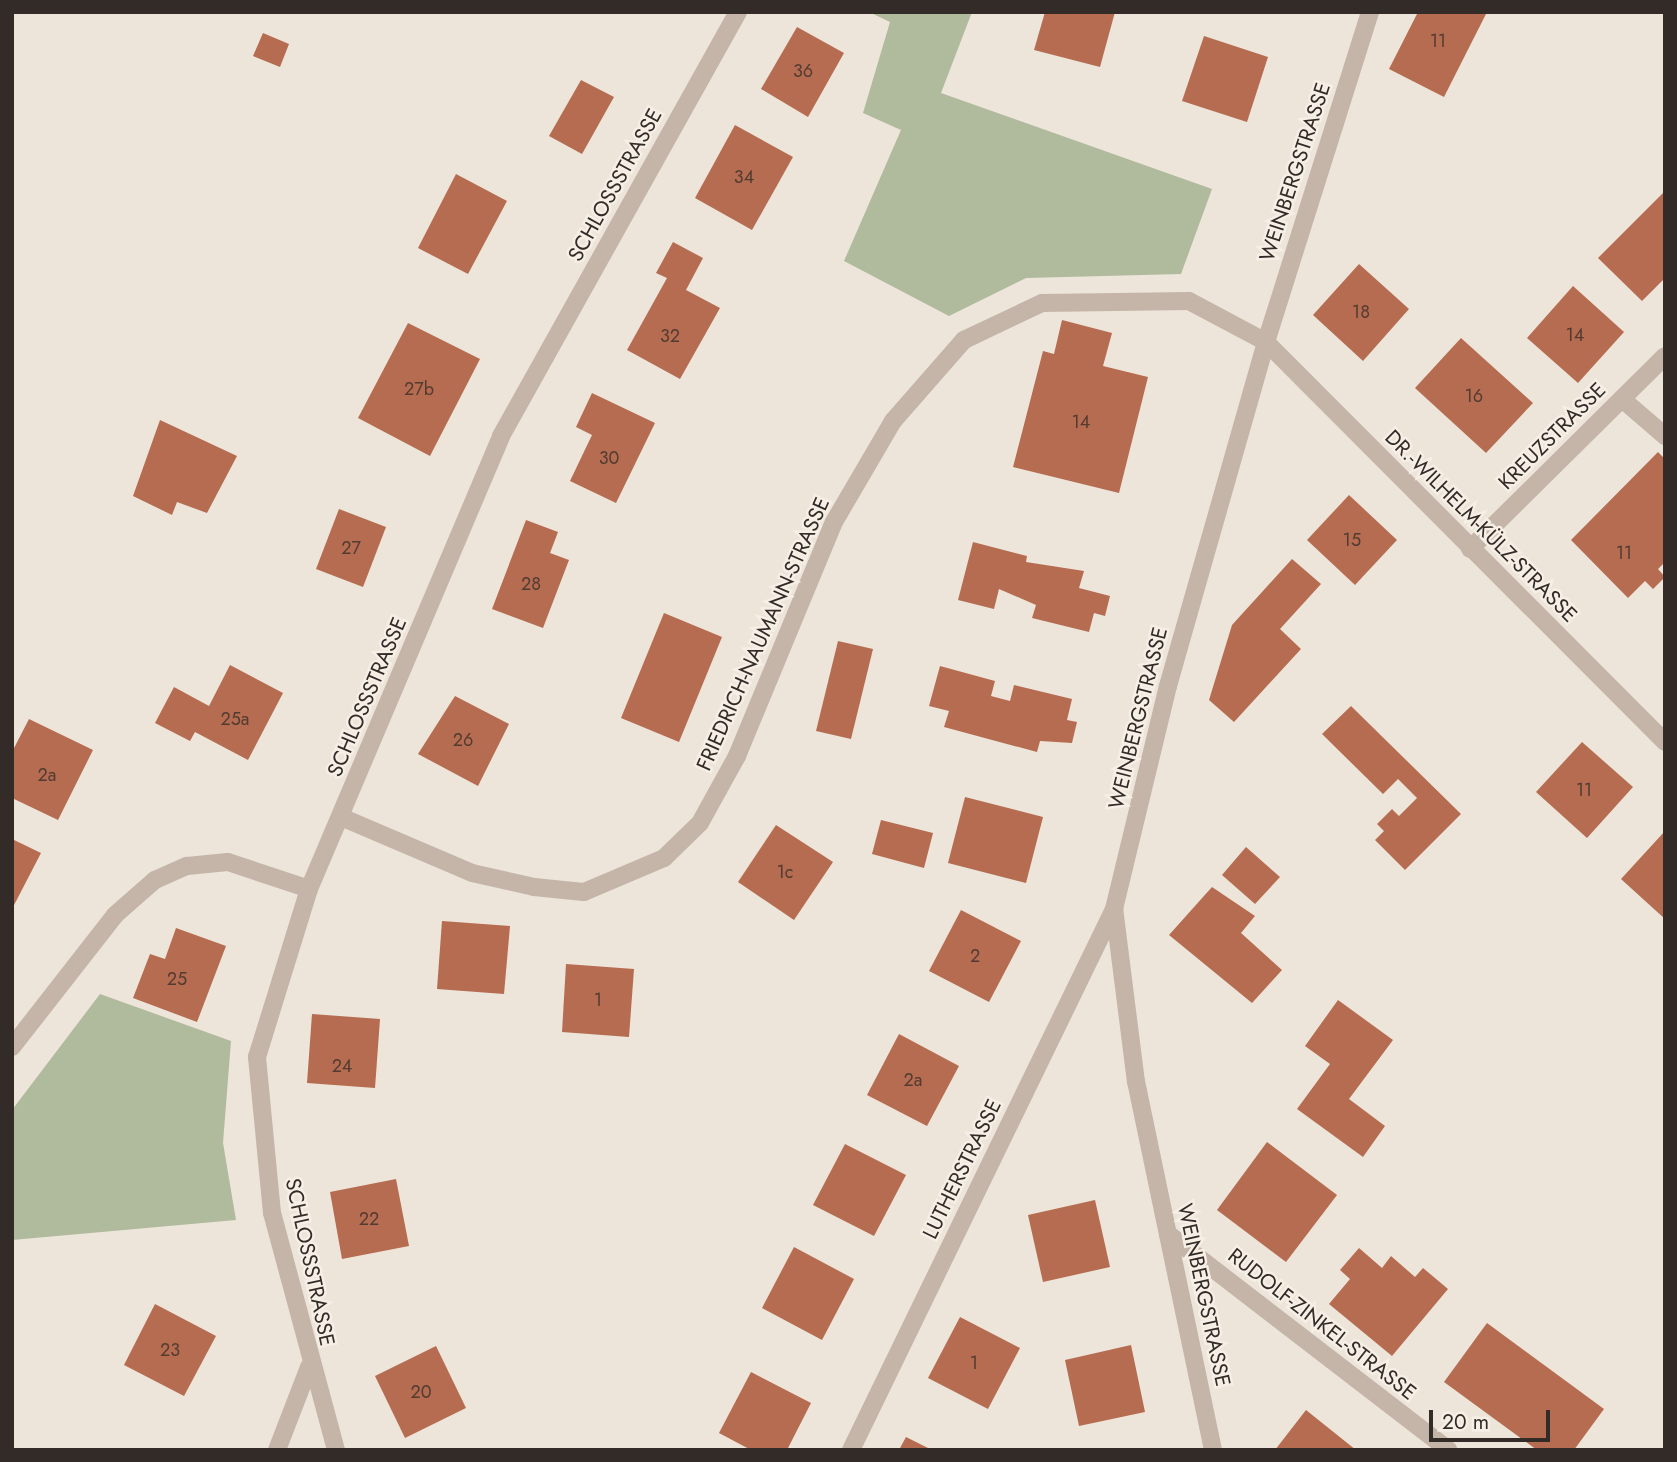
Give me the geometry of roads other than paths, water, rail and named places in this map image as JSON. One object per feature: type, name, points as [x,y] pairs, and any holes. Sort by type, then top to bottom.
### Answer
[{"type":"street","name":"SCHLOSSSTRASSE","points":[[336,1450],[309,1367],[272,1213],[257,1057],[309,889],[501,436],[738,12]]},
{"type":"street","name":"WEINBERGSTRASSE","points":[[1213,1450],[1136,1082],[1114,908],[1168,686],[1266,342],[1370,12]]},
{"type":"street","name":"FRIEDRICH-NAUMANN-STRASSE","points":[[341,817],[472,873],[534,887],[584,892],[625,878],[664,858],[699,823],[737,756],[834,522],[893,421],[964,340],[1042,303],[1189,301],[1266,342]]},
{"type":"street","name":"DR.-WILHELM-KÜLZ-STRASSE","points":[[1266,342],[1665,742]]},
{"type":"street","name":"KREUZSTRASSE","points":[[1470,549],[1665,356]]},
{"type":"street","points":[[1622,399],[1665,436]]},
{"type":"street","points":[[12,1047],[115,915],[155,880],[187,866],[228,862],[309,889]]},
{"type":"street","name":"LUTHERSTRASSE","points":[[851,1450],[1114,908]]},
{"type":"street","name":"RUDOLF-ZINKEL-STRASSE","points":[[1168,1234],[1448,1450]]},
{"type":"street","points":[[278,1450],[309,1367]]}]
